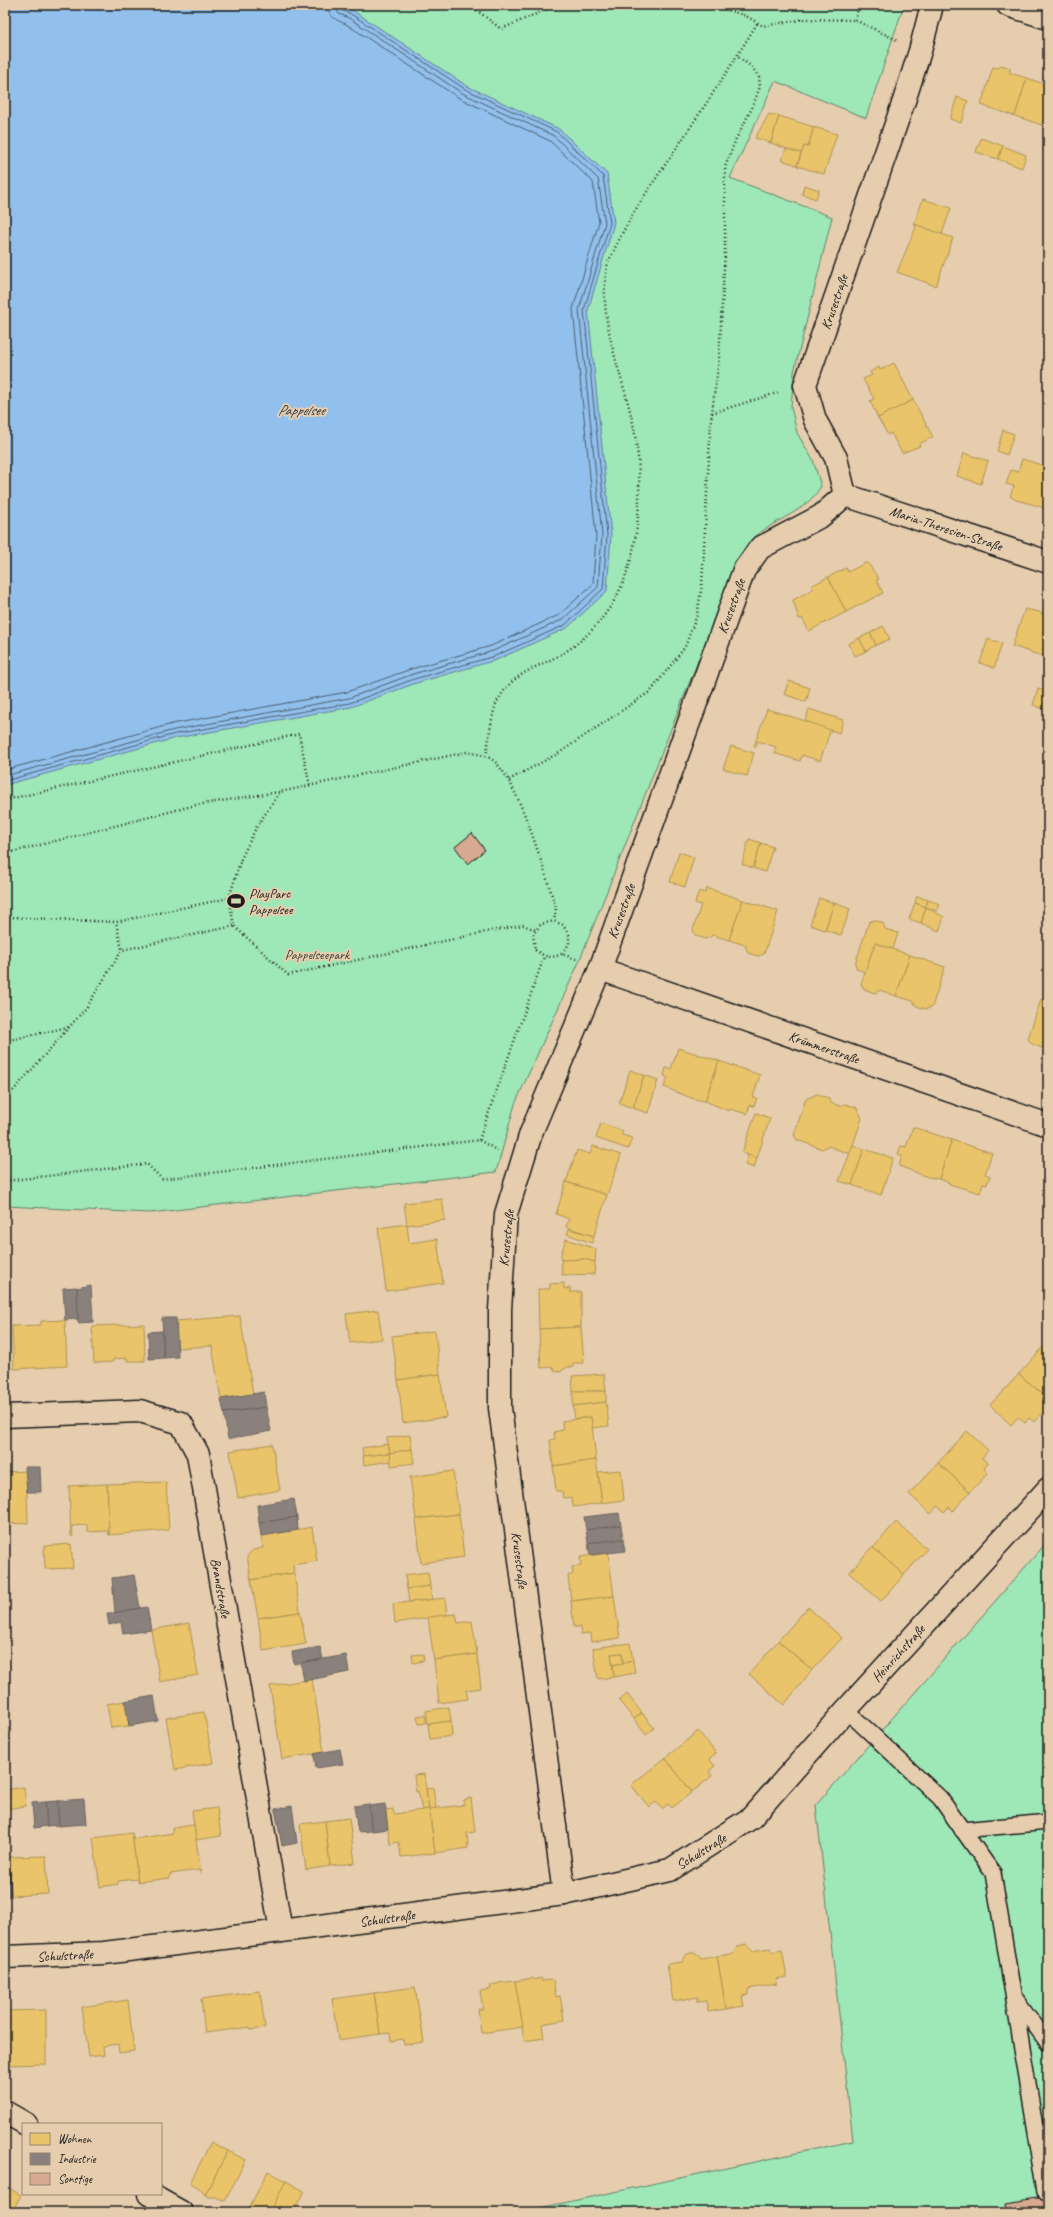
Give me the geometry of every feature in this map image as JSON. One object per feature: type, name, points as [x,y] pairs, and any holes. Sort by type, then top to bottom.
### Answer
[{"type":"street","name":"Krusestraße","points":[[805,385],[920,51],[932,5]]},
{"type":"street","points":[[1008,5],[1048,18]]},
{"type":"street","points":[[805,385],[815,420],[836,458],[845,495]]},
{"type":"street","name":"Krusestraße","points":[[564,1894],[500,1408],[500,1310],[506,1214],[531,1133],[600,969],[744,570],[760,548],[821,516],[845,495]]},
{"type":"street","name":"Maria-Theresien-Straße","points":[[845,495],[1048,562]]},
{"type":"street","name":"Krümmerstraße","points":[[600,969],[1048,1125]]},
{"type":"street","name":"Brandstraße","points":[[5,1416],[140,1411],[181,1423],[198,1454],[281,1932]]},
{"type":"street","name":"Heinrichstraße","points":[[751,1818],[846,1710],[1048,1489]]},
{"type":"street","name":"Schulstraße","points":[[5,1957],[104,1953],[281,1932],[564,1894],[670,1870],[751,1818]]},
{"type":"street","points":[[5,2112],[24,2123]]},
{"type":"street","points":[[151,2195],[180,2212]]},
{"type":"lane","points":[[846,1710],[940,1798],[993,1873],[1046,2192]]},
{"type":"lane","points":[[962,1830],[1048,1822]]},
{"type":"lane","points":[[1013,1996],[1048,2043]]},
{"type":"path","points":[[470,5],[501,29],[557,5]]},
{"type":"path","points":[[713,5],[746,16],[763,26],[805,19],[855,20],[920,51]]},
{"type":"path","points":[[855,20],[859,5]]},
{"type":"path","points":[[486,756],[496,703],[513,681],[530,668],[561,654],[594,628],[613,602],[626,575],[635,540],[639,482],[636,440],[610,340],[604,300],[607,265],[624,228],[758,22]]},
{"type":"path","points":[[509,780],[559,753],[651,691],[685,647],[697,615],[702,584],[712,413],[720,336],[725,250],[725,168],[736,139],[752,108],[760,87],[759,78],[752,67],[737,56]]},
{"type":"path","points":[[712,413],[805,385]]},
{"type":"path","points":[[5,800],[299,734],[310,786]]},
{"type":"path","points":[[5,854],[196,805],[280,792],[467,752],[486,756],[496,762],[509,780],[519,803],[556,908],[554,921]]},
{"type":"path","points":[[280,792],[257,826],[241,859],[229,898],[234,926],[288,975],[494,930],[523,925],[536,930]]},
{"type":"path","points":[[5,917],[116,922],[229,898]]},
{"type":"path","points":[[554,921],[563,925],[569,935],[569,944],[562,954],[553,958],[544,957],[535,950],[532,934],[540,924],[554,921]]},
{"type":"path","points":[[5,1100],[86,1008],[122,950],[116,922]]},
{"type":"path","points":[[122,950],[234,926]]},
{"type":"path","points":[[562,954],[600,969]]},
{"type":"path","points":[[478,1140],[544,957]]},
{"type":"path","points":[[5,1041],[70,1026]]},
{"type":"path","points":[[5,1181],[148,1164],[162,1179],[478,1140],[521,1163]]},
{"type":"green space","name":"Pappelseepark","points":[[5,5],[904,5],[866,118],[775,81],[730,178],[832,217],[794,372],[791,407],[797,433],[813,460],[821,486],[807,503],[760,532],[752,539],[737,562],[579,962],[515,1104],[496,1172],[150,1213],[5,1206]]},
{"type":"green space","points":[[1048,1541],[1048,2212],[521,2212],[853,2141],[816,1805]]},
{"type":"water","name":"Pappelsee","points":[[5,5],[337,5],[352,10],[467,86],[559,129],[607,174],[614,223],[588,310],[611,535],[607,591],[567,628],[496,660],[416,683],[351,707],[176,738],[5,785]]},
{"type":"building: Wohnen","points":[[1002,65],[1010,68],[1010,73],[1027,78],[1015,116],[981,105],[993,67],[998,68]]},
{"type":"building: Wohnen","points":[[1027,78],[1044,84],[1048,81],[1048,127],[1015,116]]},
{"type":"building: Wohnen","points":[[957,97],[968,101],[961,123],[950,119]]},
{"type":"building: Wohnen","points":[[769,114],[779,116],[771,143],[755,138]]},
{"type":"building: Wohnen","points":[[779,116],[814,127],[808,147],[804,146],[801,154],[771,143]]},
{"type":"building: Wohnen","points":[[814,127],[837,134],[824,174],[797,166],[804,146],[808,147]]},
{"type":"building: Wohnen","points":[[981,138],[1003,146],[998,159],[976,152]]},
{"type":"building: Wohnen","points":[[1003,146],[1026,155],[1022,168],[998,159]]},
{"type":"building: Wohnen","points":[[786,149],[801,153],[797,165],[782,160]]},
{"type":"building: Wohnen","points":[[804,185],[819,190],[816,199],[802,194]]},
{"type":"building: Wohnen","points":[[923,199],[951,208],[942,234],[914,224]]},
{"type":"building: Wohnen","points":[[914,224],[953,238],[936,286],[897,272],[916,227]]},
{"type":"building: Wohnen","points":[[894,363],[913,400],[878,418],[870,401],[874,399],[863,379],[872,375],[870,372],[879,367],[880,370]]},
{"type":"building: Wohnen","points":[[913,400],[933,437],[919,444],[920,446],[902,453],[891,433],[888,435],[878,418]]},
{"type":"building: Wohnen","points":[[1003,430],[1014,434],[1007,455],[997,451]]},
{"type":"building: Wohnen","points":[[964,453],[988,461],[981,484],[957,476]]},
{"type":"building: Wohnen","points":[[1022,459],[1048,467],[1048,502],[1046,508],[1016,500],[1010,496],[1014,486],[1006,484],[1011,470],[1018,472]]},
{"type":"building: Wohnen","points":[[867,562],[879,579],[876,580],[883,593],[846,612],[828,577],[846,568],[848,572]]},
{"type":"building: Wohnen","points":[[828,577],[846,612],[809,631],[802,618],[799,619],[793,600],[813,589],[811,586]]},
{"type":"building: Wohnen","points":[[1025,609],[1039,612],[1048,617],[1048,658],[1012,646]]},
{"type":"building: Wohnen","points":[[883,626],[890,639],[876,645],[870,633]]},
{"type":"building: Wohnen","points":[[870,633],[876,645],[866,651],[859,638]]},
{"type":"building: Wohnen","points":[[859,638],[866,651],[855,656],[848,644]]},
{"type":"building: Wohnen","points":[[988,639],[1002,643],[994,668],[980,663]]},
{"type":"building: Wohnen","points":[[789,681],[810,688],[806,702],[784,694]]},
{"type":"building: Wohnen","points":[[1038,689],[1048,692],[1044,709],[1033,705]]},
{"type":"building: Wohnen","points":[[767,709],[831,729],[820,761],[802,755],[800,761],[774,753],[776,747],[758,741],[756,747],[754,746]]},
{"type":"building: Wohnen","points":[[809,709],[843,720],[839,733],[805,721]]},
{"type":"building: Wohnen","points":[[731,746],[754,753],[747,776],[723,769]]},
{"type":"building: Wohnen","points":[[749,839],[761,843],[753,868],[742,864]]},
{"type":"building: Wohnen","points":[[761,843],[773,847],[765,872],[753,868]]},
{"type":"building: Wohnen","points":[[679,852],[694,857],[685,887],[670,882]]},
{"type":"building: Wohnen","points":[[707,888],[743,900],[729,940],[713,935],[706,939],[696,936],[693,930],[701,905],[695,903],[699,891],[705,893]]},
{"type":"building: Wohnen","points":[[917,896],[928,900],[926,907],[915,903]]},
{"type":"building: Wohnen","points":[[819,898],[834,903],[825,930],[810,925]]},
{"type":"building: Wohnen","points":[[743,900],[778,911],[764,954],[758,956],[748,953],[745,945],[729,940]]},
{"type":"building: Wohnen","points":[[928,900],[940,904],[937,911],[926,907]]},
{"type":"building: Wohnen","points":[[834,903],[850,909],[841,935],[825,930]]},
{"type":"building: Wohnen","points":[[915,903],[926,907],[921,923],[909,919]]},
{"type":"building: Wohnen","points":[[926,907],[944,917],[939,931],[921,923]]},
{"type":"building: Wohnen","points":[[874,920],[883,923],[885,929],[898,933],[893,949],[875,943],[865,972],[857,969],[855,964],[869,922]]},
{"type":"building: Wohnen","points":[[875,943],[910,955],[896,996],[880,990],[875,993],[864,989],[861,984]]},
{"type":"building: Wohnen","points":[[910,955],[945,967],[932,1007],[926,1009],[916,1006],[913,1001],[896,996]]},
{"type":"building: Wohnen","points":[[1041,999],[1048,1001],[1048,1046],[1042,1048],[1032,1044],[1028,1039]]},
{"type":"building: Wohnen","points":[[678,1048],[719,1061],[705,1101],[694,1099],[664,1087],[668,1078],[664,1076],[666,1068],[671,1069]]},
{"type":"building: Wohnen","points":[[719,1061],[760,1075],[753,1097],[757,1098],[754,1106],[750,1105],[747,1114],[730,1109],[729,1111],[705,1101]]},
{"type":"building: Wohnen","points":[[630,1070],[644,1075],[633,1108],[619,1103]]},
{"type":"building: Wohnen","points":[[644,1075],[658,1080],[648,1113],[633,1108]]},
{"type":"building: Wohnen","points":[[817,1094],[828,1098],[831,1103],[840,1106],[845,1104],[856,1107],[862,1118],[850,1154],[828,1146],[822,1149],[797,1140],[794,1135],[806,1099]]},
{"type":"building: Wohnen","points":[[756,1113],[770,1118],[757,1158],[742,1153]]},
{"type":"building: Wohnen","points":[[601,1123],[623,1131],[622,1135],[632,1138],[628,1149],[596,1138]]},
{"type":"building: Wohnen","points":[[913,1127],[952,1140],[939,1179],[928,1177],[899,1166],[902,1156],[898,1154],[901,1146],[906,1147]]},
{"type":"building: Wohnen","points":[[952,1140],[992,1153],[985,1174],[990,1176],[987,1184],[983,1183],[980,1193],[949,1184],[950,1183],[939,1179]]},
{"type":"building: Wohnen","points":[[853,1145],[864,1149],[852,1185],[839,1181]]},
{"type":"building: Wohnen","points":[[593,1146],[621,1155],[607,1195],[566,1182],[577,1150],[590,1154]]},
{"type":"building: Wohnen","points":[[864,1149],[893,1158],[881,1195],[852,1185]]},
{"type":"building: Wohnen","points":[[748,1155],[757,1158],[754,1168],[745,1165]]},
{"type":"building: Wohnen","points":[[566,1182],[607,1195],[594,1236],[566,1227],[569,1219],[556,1214]]},
{"type":"building: Wohnen","points":[[442,1199],[445,1220],[407,1225],[404,1203]]},
{"type":"building: Wohnen","points":[[407,1224],[409,1243],[437,1239],[443,1283],[386,1291],[378,1228]]},
{"type":"building: Wohnen","points":[[569,1229],[594,1236],[592,1243],[567,1234]]},
{"type":"building: Wohnen","points":[[566,1239],[596,1249],[595,1262],[584,1259],[561,1260],[561,1254]]},
{"type":"building: Wohnen","points":[[584,1259],[595,1262],[594,1274],[562,1275],[561,1260]]},
{"type":"building: Wohnen","points":[[564,1283],[564,1289],[570,1288],[570,1292],[581,1292],[581,1327],[539,1329],[538,1289],[550,1289],[550,1284]]},
{"type":"building: Wohnen","points":[[378,1310],[382,1339],[350,1343],[346,1314]]},
{"type":"building: Wohnen","points":[[240,1316],[253,1394],[221,1399],[212,1346],[177,1348],[175,1321]]},
{"type":"building: Wohnen","points":[[65,1320],[67,1366],[14,1369],[12,1326],[41,1325],[41,1321]]},
{"type":"building: Wohnen","points":[[144,1324],[145,1361],[127,1361],[127,1358],[113,1359],[113,1362],[94,1363],[92,1326]]},
{"type":"building: Wohnen","points":[[581,1327],[584,1363],[573,1363],[573,1367],[567,1367],[560,1372],[555,1371],[553,1367],[541,1368],[539,1329]]},
{"type":"building: Wohnen","points":[[435,1331],[440,1374],[398,1380],[392,1336]]},
{"type":"building: Wohnen","points":[[1048,1342],[1048,1399],[1019,1374]]},
{"type":"building: Wohnen","points":[[440,1374],[446,1417],[403,1423],[398,1380]]},
{"type":"building: Wohnen","points":[[604,1374],[606,1391],[573,1391],[572,1376]]},
{"type":"building: Wohnen","points":[[1019,1374],[1048,1399],[1048,1406],[1034,1422],[1029,1418],[1025,1423],[1018,1417],[1011,1425],[990,1405]]},
{"type":"building: Wohnen","points":[[573,1391],[606,1391],[606,1402],[573,1406]]},
{"type":"building: Wohnen","points":[[606,1402],[609,1426],[592,1428],[591,1417],[575,1419],[573,1406]]},
{"type":"building: Wohnen","points":[[591,1417],[596,1460],[553,1466],[550,1440],[555,1439],[554,1432],[563,1430],[562,1421]]},
{"type":"building: Wohnen","points":[[967,1431],[988,1450],[982,1458],[988,1463],[984,1469],[988,1473],[970,1492],[938,1463]]},
{"type":"building: Wohnen","points":[[410,1435],[412,1449],[390,1453],[387,1438]]},
{"type":"building: Wohnen","points":[[272,1444],[280,1490],[238,1498],[230,1451]]},
{"type":"building: Wohnen","points":[[388,1444],[390,1453],[363,1456],[362,1448]]},
{"type":"building: Wohnen","points":[[412,1449],[414,1463],[391,1466],[390,1453]]},
{"type":"building: Wohnen","points":[[390,1453],[391,1461],[364,1465],[363,1456]]},
{"type":"building: Wohnen","points":[[596,1460],[602,1503],[573,1507],[572,1497],[563,1498],[562,1491],[556,1491],[553,1466]]},
{"type":"building: Wohnen","points":[[938,1463],[970,1492],[953,1511],[949,1507],[944,1512],[937,1506],[931,1514],[909,1494]]},
{"type":"building: Wohnen","points":[[621,1470],[624,1500],[602,1503],[598,1472]]},
{"type":"building: Wohnen","points":[[26,1471],[28,1523],[5,1524],[5,1472]]},
{"type":"building: Wohnen","points":[[453,1471],[459,1514],[416,1519],[410,1477]]},
{"type":"building: Wohnen","points":[[166,1482],[169,1530],[109,1535],[107,1484]]},
{"type":"building: Wohnen","points":[[107,1484],[109,1535],[108,1531],[87,1532],[87,1525],[72,1526],[73,1536],[71,1536],[69,1486]]},
{"type":"building: Wohnen","points":[[459,1514],[464,1557],[421,1563],[416,1519]]},
{"type":"building: Wohnen","points":[[896,1522],[927,1549],[904,1575],[873,1548]]},
{"type":"building: Wohnen","points":[[312,1527],[317,1561],[293,1565],[294,1573],[251,1580],[247,1556],[253,1550],[263,1548],[261,1536]]},
{"type":"building: Wohnen","points":[[71,1544],[73,1568],[45,1569],[44,1546]]},
{"type":"building: Wohnen","points":[[872,1547],[904,1575],[881,1601],[849,1573]]},
{"type":"building: Wohnen","points":[[608,1553],[614,1596],[571,1601],[568,1576],[573,1574],[572,1567],[581,1566],[580,1557]]},
{"type":"building: Wohnen","points":[[428,1572],[430,1586],[407,1589],[405,1575]]},
{"type":"building: Wohnen","points":[[294,1573],[300,1612],[258,1618],[251,1580]]},
{"type":"building: Wohnen","points":[[430,1586],[432,1600],[409,1602],[407,1589]]},
{"type":"building: Wohnen","points":[[614,1596],[620,1638],[591,1642],[590,1633],[581,1634],[580,1627],[574,1627],[571,1601]]},
{"type":"building: Wohnen","points":[[445,1598],[447,1615],[395,1623],[393,1604]]},
{"type":"building: Wohnen","points":[[808,1607],[842,1638],[812,1670],[778,1641]]},
{"type":"building: Wohnen","points":[[300,1612],[306,1644],[263,1651],[258,1618]]},
{"type":"building: Wohnen","points":[[456,1614],[458,1623],[472,1621],[477,1654],[434,1660],[428,1617]]},
{"type":"building: Wohnen","points":[[189,1623],[198,1675],[160,1682],[151,1630]]},
{"type":"building: Wohnen","points":[[778,1641],[812,1670],[784,1705],[749,1674]]},
{"type":"building: Wohnen","points":[[630,1643],[633,1661],[623,1663],[622,1653],[611,1654],[614,1677],[598,1679],[593,1648]]},
{"type":"building: Wohnen","points":[[622,1653],[623,1663],[613,1665],[611,1654]]},
{"type":"building: Wohnen","points":[[423,1654],[424,1661],[413,1663],[412,1655]]},
{"type":"building: Wohnen","points":[[477,1654],[481,1688],[466,1690],[468,1699],[439,1703],[434,1660]]},
{"type":"building: Wohnen","points":[[633,1661],[635,1673],[614,1677],[613,1665]]},
{"type":"building: Wohnen","points":[[312,1679],[324,1752],[282,1759],[270,1686]]},
{"type":"building: Wohnen","points":[[627,1694],[642,1713],[634,1719],[619,1701]]},
{"type":"building: Wohnen","points":[[125,1701],[129,1726],[111,1728],[107,1704]]},
{"type":"building: Wohnen","points":[[449,1707],[451,1721],[428,1724],[426,1711]]},
{"type":"building: Wohnen","points":[[204,1712],[213,1763],[175,1770],[166,1718]]},
{"type":"building: Wohnen","points":[[642,1713],[654,1728],[646,1735],[634,1719]]},
{"type":"building: Wohnen","points":[[425,1715],[426,1723],[419,1724],[417,1716]]},
{"type":"building: Wohnen","points":[[451,1721],[452,1736],[430,1739],[428,1724]]},
{"type":"building: Wohnen","points":[[698,1731],[716,1753],[709,1759],[715,1766],[709,1771],[712,1776],[692,1792],[665,1758]]},
{"type":"building: Wohnen","points":[[665,1758],[692,1792],[672,1808],[668,1804],[662,1809],[656,1802],[649,1807],[631,1785]]},
{"type":"building: Wohnen","points":[[424,1774],[429,1809],[422,1810],[418,1791],[416,1792],[414,1775]]},
{"type":"building: Wohnen","points":[[24,1787],[26,1806],[5,1809],[5,1790]]},
{"type":"building: Wohnen","points":[[433,1787],[436,1809],[429,1809],[426,1789]]},
{"type":"building: Wohnen","points":[[471,1798],[475,1832],[467,1833],[468,1848],[435,1853],[429,1809],[464,1805],[464,1800]]},
{"type":"building: Wohnen","points":[[217,1808],[221,1836],[196,1840],[192,1811]]},
{"type":"building: Wohnen","points":[[393,1809],[394,1814],[429,1809],[435,1853],[401,1857],[399,1842],[390,1844],[385,1810]]},
{"type":"building: Wohnen","points":[[349,1818],[355,1863],[330,1866],[325,1821]]},
{"type":"building: Wohnen","points":[[325,1821],[330,1866],[306,1870],[300,1824]]},
{"type":"building: Wohnen","points":[[194,1825],[201,1874],[199,1870],[170,1874],[170,1878],[138,1882],[132,1834],[134,1839],[173,1833],[172,1828]]},
{"type":"building: Wohnen","points":[[132,1833],[138,1882],[137,1879],[118,1881],[118,1884],[100,1887],[93,1838]]},
{"type":"building: Wohnen","points":[[46,1856],[48,1894],[11,1896],[9,1857]]},
{"type":"building: Wohnen","points":[[746,1944],[752,1951],[771,1948],[772,1952],[782,1950],[787,1977],[776,1979],[777,1984],[748,1989],[749,1995],[742,1996],[744,2006],[726,2009],[717,1956],[733,1954],[738,1946]]},
{"type":"building: Wohnen","points":[[695,1952],[701,1959],[717,1956],[726,2009],[708,2012],[706,2001],[698,2002],[698,1997],[673,2001],[667,1964],[682,1962],[687,1954]]},
{"type":"building: Wohnen","points":[[533,1978],[535,1980],[541,1978],[542,1981],[553,1980],[556,1997],[560,1996],[564,2020],[542,2024],[544,2038],[524,2041],[515,1981]]},
{"type":"building: Wohnen","points":[[515,1981],[523,2027],[481,2033],[478,2009],[483,2009],[480,1991],[491,1989],[490,1986],[499,1983]]},
{"type":"building: Wohnen","points":[[415,1987],[424,2042],[404,2045],[403,2039],[391,2041],[390,2033],[380,2034],[374,1993]]},
{"type":"building: Wohnen","points":[[260,1991],[265,2028],[250,2030],[250,2027],[205,2033],[201,1999]]},
{"type":"building: Wohnen","points":[[374,1993],[380,2034],[338,2040],[332,1999]]},
{"type":"building: Wohnen","points":[[128,2000],[134,2051],[119,2053],[118,2044],[103,2046],[104,2055],[89,2057],[82,2007]]},
{"type":"building: Wohnen","points":[[46,2010],[46,2064],[5,2065],[5,2011]]},
{"type":"building: Wohnen","points":[[211,2142],[228,2151],[205,2195],[198,2187],[190,2183]]},
{"type":"building: Wohnen","points":[[228,2151],[246,2160],[225,2201],[216,2197],[209,2197],[205,2195]]},
{"type":"building: Wohnen","points":[[268,2171],[286,2181],[270,2212],[247,2212]]},
{"type":"building: Wohnen","points":[[286,2181],[304,2191],[293,2212],[270,2212]]},
{"type":"building: Wohnen","points":[[5,2186],[21,2195],[12,2212],[5,2212]]},
{"type":"building: Industrie","points":[[91,1285],[93,1322],[78,1323],[77,1288]]},
{"type":"building: Industrie","points":[[77,1287],[78,1319],[65,1320],[63,1288]]},
{"type":"building: Industrie","points":[[162,1318],[176,1318],[178,1357],[164,1358]]},
{"type":"building: Industrie","points":[[162,1331],[164,1358],[149,1359],[148,1332]]},
{"type":"building: Industrie","points":[[264,1392],[266,1407],[224,1413],[221,1399]]},
{"type":"building: Industrie","points":[[266,1407],[271,1431],[228,1439],[224,1413]]},
{"type":"building: Industrie","points":[[25,1467],[40,1467],[41,1492],[27,1492]]},
{"type":"building: Industrie","points":[[294,1499],[297,1517],[259,1523],[257,1505]]},
{"type":"building: Industrie","points":[[619,1513],[621,1525],[586,1530],[584,1517]]},
{"type":"building: Industrie","points":[[297,1517],[298,1530],[261,1536],[259,1523]]},
{"type":"building: Industrie","points":[[621,1525],[623,1539],[588,1543],[586,1530]]},
{"type":"building: Industrie","points":[[623,1539],[625,1551],[590,1555],[588,1543]]},
{"type":"building: Industrie","points":[[134,1575],[140,1608],[115,1613],[112,1578]]},
{"type":"building: Industrie","points":[[147,1607],[151,1630],[123,1634],[121,1622],[109,1625],[107,1614]]},
{"type":"building: Industrie","points":[[320,1647],[323,1659],[294,1664],[292,1652]]},
{"type":"building: Industrie","points":[[346,1655],[349,1672],[304,1681],[301,1663]]},
{"type":"building: Industrie","points":[[154,1696],[158,1721],[129,1726],[125,1701]]},
{"type":"building: Industrie","points":[[340,1749],[343,1764],[316,1768],[314,1754]]},
{"type":"building: Industrie","points":[[84,1799],[86,1824],[59,1826],[57,1801]]},
{"type":"building: Industrie","points":[[57,1801],[59,1825],[47,1826],[45,1802]]},
{"type":"building: Industrie","points":[[45,1802],[47,1826],[34,1828],[32,1803]]},
{"type":"building: Industrie","points":[[369,1804],[372,1831],[358,1832],[354,1806]]},
{"type":"building: Industrie","points":[[385,1804],[388,1829],[372,1831],[369,1806]]},
{"type":"building: Industrie","points":[[292,1806],[297,1843],[282,1846],[275,1809]]},
{"type":"building: Industrie","points":[[10,1872],[11,1896],[5,1897],[5,1873]]},
{"type":"building: Sonstige","points":[[472,833],[485,850],[468,864],[455,847]]},
{"type":"building: Sonstige","points":[[1045,2197],[1047,2212],[1007,2212],[1005,2203]]},
{"type":"place","name":"PlayParc Pappelsee","points":[[236,901]]}]
